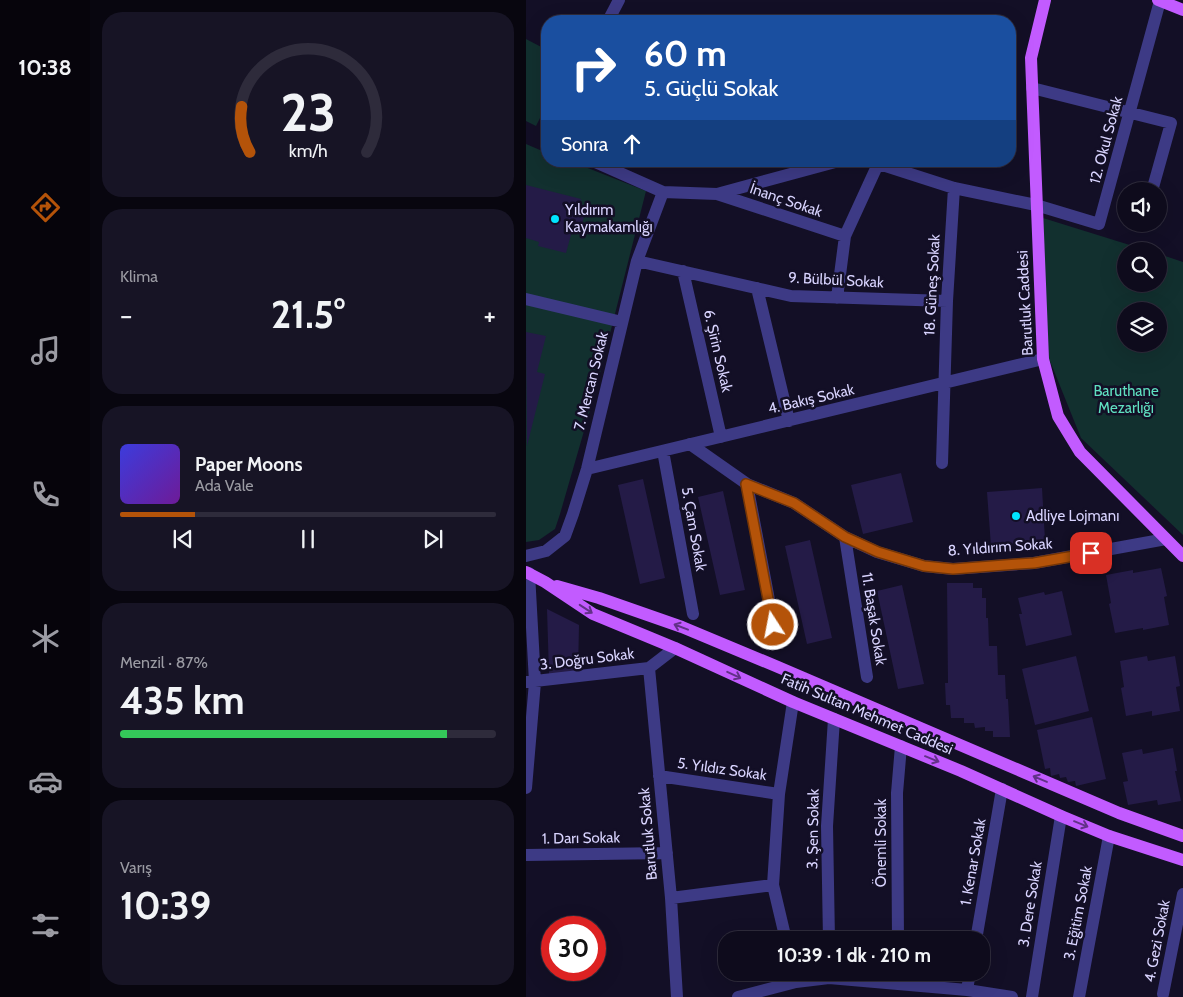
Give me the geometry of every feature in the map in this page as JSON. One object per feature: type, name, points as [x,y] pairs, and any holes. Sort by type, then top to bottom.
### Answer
[{"type":"main road","name":"Barutluk Caddesi","points":[[1045,0],[1031,58],[1043,359],[1058,416],[1080,452],[1183,556]]},
{"type":"main road","points":[[1159,1],[1183,10]]},
{"type":"main road","name":"Fatih Sultan Mehmet Caddesi","points":[[528,572],[593,614],[675,648],[793,702],[901,746],[1109,836],[1183,860]]},
{"type":"main road","name":"Fatih Sultan Mehmet Caddesi","points":[[545,582],[682,626],[1119,813],[1183,836]]},
{"type":"street","points":[[611,15],[618,0]]},
{"type":"street","name":"12. Okul Sokak","points":[[1036,205],[1099,224],[1159,1]]},
{"type":"street","points":[[1032,88],[1171,123],[1155,182]]},
{"type":"street","points":[[607,167],[663,192],[717,194],[817,167]]},
{"type":"street","points":[[837,298],[845,236],[872,167]]},
{"type":"street","points":[[889,167],[954,188],[1036,205]]},
{"type":"street","name":"18. Güneş Sokak","points":[[942,463],[947,301],[954,188]]},
{"type":"street","name":"7. Mercan Sokak","points":[[526,556],[546,551],[565,536],[587,469],[638,261],[663,192]]},
{"type":"street","name":"İnanç Sokak","points":[[717,194],[845,236]]},
{"type":"street","name":"9. Bülbül Sokak","points":[[638,261],[791,296],[947,301]]},
{"type":"street","name":"6. Şirin Sokak","points":[[684,271],[721,437]]},
{"type":"street","points":[[757,288],[789,421]]},
{"type":"street","points":[[526,299],[622,322]]},
{"type":"street","name":"4. Bakış Sokak","points":[[587,469],[1043,359]]},
{"type":"street","name":"8. Yıldırım Sokak","points":[[690,444],[746,484],[794,503],[845,537],[878,552],[924,566],[953,569],[1034,563],[1166,539]]},
{"type":"street","name":"5. Çam Sokak","points":[[662,451],[693,614]]},
{"type":"street","points":[[746,484],[777,642]]},
{"type":"street","name":"11. Başak Sokak","points":[[845,537],[867,677]]},
{"type":"street","points":[[526,788],[531,682],[528,572]]},
{"type":"street","name":"3. Doğru Sokak","points":[[531,682],[649,668],[675,648]]},
{"type":"street","name":"Barutluk Sokak","points":[[649,668],[671,898],[677,997]]},
{"type":"street","name":"5. Yıldız Sokak","points":[[784,931],[774,885],[779,794],[793,702]]},
{"type":"street","name":"3. Şen Sokak","points":[[829,931],[827,826],[834,719]]},
{"type":"street","name":"Önemli Sokak","points":[[898,931],[897,793],[901,746]]},
{"type":"street","name":"5. Yıldız Sokak","points":[[659,776],[779,794]]},
{"type":"street","name":"1. Kenar Sokak","points":[[978,931],[1002,789]]},
{"type":"street","name":"3. Dere Sokak","points":[[1032,997],[1061,816]]},
{"type":"street","name":"3. Eğitim Sokak","points":[[1078,997],[1109,836]]},
{"type":"street","name":"1. Darı Sokak","points":[[526,855],[666,853]]},
{"type":"street","points":[[671,898],[774,885]]},
{"type":"street","name":"4. Gezi Sokak","points":[[1164,996],[1183,894]]},
{"type":"street","points":[[738,997],[767,993],[788,981]]},
{"type":"street","points":[[915,981],[1012,997]]},
{"type":"street","points":[[967,990],[968,981]]},
{"type":"green space","points":[[526,39],[541,47],[541,116],[536,126],[526,121]]},
{"type":"green space","points":[[526,144],[541,150],[541,167],[585,167],[646,191],[595,393],[555,529],[539,540],[526,542]]},
{"type":"green space","name":"Baruthane Mezarlığı","points":[[1043,218],[1120,242],[1117,242],[1117,292],[1167,292],[1167,257],[1183,262],[1183,535],[1081,438],[1048,356]]},
{"type":"building","name":"Yıldırım Kaymakamlığı","points":[[526,185],[581,199],[579,206],[586,208],[580,233],[572,231],[566,253],[538,246],[539,242],[526,238]]},
{"type":"building","points":[[526,332],[546,336],[537,372],[545,374],[527,446]]},
{"type":"building","points":[[901,473],[913,522],[863,534],[851,485]]},
{"type":"building","points":[[643,479],[665,578],[640,584],[618,485]]},
{"type":"building","name":"Adliye Lojmanı","points":[[1042,488],[1045,540],[991,546],[987,492]]},
{"type":"building","points":[[723,491],[745,590],[720,595],[698,497]]},
{"type":"building","points":[[810,540],[832,638],[807,644],[785,546]]},
{"type":"building","points":[[1161,568],[1167,596],[1164,597],[1169,625],[1115,633],[1106,575],[1133,570],[1133,573]]},
{"type":"building","points":[[947,583],[973,583],[973,588],[982,588],[982,598],[986,598],[989,646],[997,646],[998,675],[1005,675],[1010,737],[993,737],[993,731],[985,731],[985,727],[975,728],[974,723],[964,723],[964,718],[951,718],[950,705],[946,705],[945,683],[948,683]]},
{"type":"building","points":[[902,585],[924,684],[898,689],[877,591]]},
{"type":"building","points":[[1062,591],[1072,635],[1026,646],[1019,614],[1022,614],[1018,598],[1044,592],[1045,595]]},
{"type":"building","points":[[547,609],[579,625],[578,673],[549,674]]},
{"type":"building","points":[[1076,656],[1089,711],[1035,725],[1022,669]]},
{"type":"building","points":[[1147,656],[1148,661],[1175,656],[1180,686],[1176,687],[1180,711],[1152,716],[1152,711],[1126,716],[1121,688],[1124,687],[1120,661]]},
{"type":"building","points":[[1092,717],[1106,779],[1076,786],[1075,781],[1068,782],[1066,777],[1060,778],[1059,774],[1051,776],[1050,768],[1045,769],[1037,730]]},
{"type":"building","points":[[1173,748],[1181,801],[1158,805],[1157,800],[1128,805],[1123,782],[1128,781],[1122,753],[1142,749],[1143,754]]},
{"type":"place","name":"Yıldırım Kaymakamlığı","points":[[555,219]]},
{"type":"place","name":"Adliye Lojmanı","points":[[1016,516]]},
{"type":"route","points":[[773,625],[746,484],[794,503],[845,537],[878,552],[924,566],[953,569],[1034,563],[1091,553]]}]
